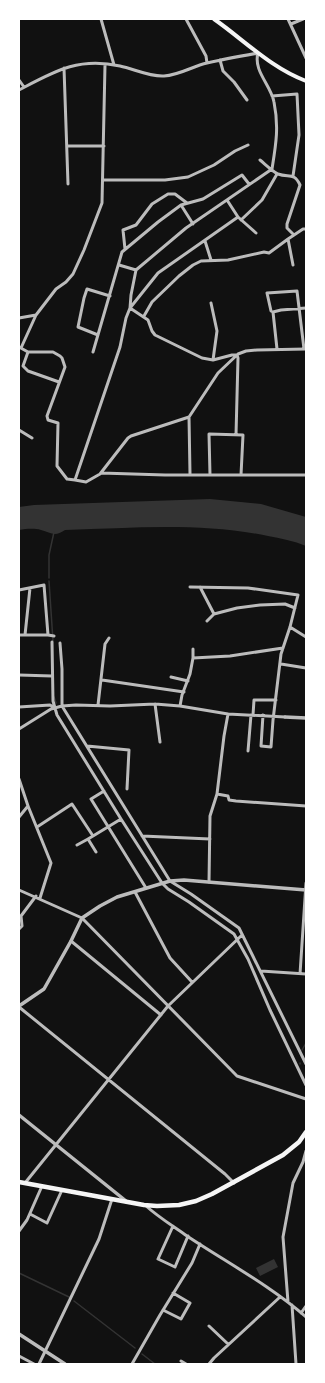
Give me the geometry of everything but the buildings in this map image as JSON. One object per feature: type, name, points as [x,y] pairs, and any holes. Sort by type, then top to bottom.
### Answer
[{"type":"main road","points":[[214,19],[258,53],[286,72],[306,81]]},
{"type":"main road","points":[[19,1182],[144,1205],[168,1206],[192,1202],[234,1183],[283,1155],[299,1142],[306,1133]]},
{"type":"street","points":[[102,19],[114,65]]},
{"type":"street","points":[[186,19],[206,56],[207,63]]},
{"type":"street","points":[[288,19],[306,58]]},
{"type":"street","points":[[291,24],[303,19]]},
{"type":"street","points":[[19,90],[73,65],[114,65],[162,76],[175,75],[207,63],[258,53],[257,63],[274,102],[278,129],[272,169],[248,184],[193,224],[136,270],[130,308]]},
{"type":"street","points":[[220,60],[223,71],[238,87],[246,100]]},
{"type":"street","points":[[105,64],[102,203],[84,250],[75,268],[66,282],[56,289],[36,315],[20,348],[28,352],[53,352],[62,358],[65,367],[46,416],[48,420],[58,423],[57,466],[67,479],[86,482],[93,479],[101,473],[131,436],[189,417],[218,373],[237,355],[246,351],[305,349],[298,309],[297,291],[267,293],[271,311],[273,312],[277,349]]},
{"type":"street","points":[[64,68],[68,184]]},
{"type":"street","points":[[19,80],[24,87]]},
{"type":"street","points":[[272,96],[297,94],[299,135],[293,176]]},
{"type":"street","points":[[103,180],[165,180],[188,177],[214,165],[235,151],[248,145]]},
{"type":"street","points":[[67,146],[104,146]]},
{"type":"street","points":[[260,160],[277,174],[293,176],[300,184],[287,224],[287,228],[294,235]]},
{"type":"street","points":[[75,480],[120,347],[126,318],[130,308],[158,273],[188,251],[240,219],[262,200],[277,174]]},
{"type":"street","points":[[93,352],[122,252],[180,205],[203,199],[242,175],[248,184]]},
{"type":"street","points":[[125,249],[123,230],[136,225],[152,204],[168,194],[175,194],[187,203]]},
{"type":"street","points":[[226,200],[240,219],[256,233]]},
{"type":"street","points":[[180,205],[193,224]]},
{"type":"street","points":[[144,316],[152,302],[193,265],[201,261],[228,260],[264,252],[269,253],[303,229],[306,229]]},
{"type":"street","points":[[288,239],[293,266]]},
{"type":"street","points":[[206,241],[211,260]]},
{"type":"street","points":[[119,265],[136,270]]},
{"type":"street","points":[[98,335],[78,327],[84,298],[87,289],[110,296]]},
{"type":"street","points":[[211,303],[217,331],[213,360]]},
{"type":"street","points":[[130,308],[144,316],[151,324],[152,331],[160,338],[179,346],[198,358],[213,360],[237,355]]},
{"type":"street","points":[[273,312],[306,308]]},
{"type":"street","points":[[19,318],[36,315]]},
{"type":"street","points":[[28,352],[23,366],[28,371],[59,382]]},
{"type":"street","points":[[236,435],[237,355]]},
{"type":"street","points":[[189,417],[190,474]]},
{"type":"street","points":[[19,430],[32,438]]},
{"type":"street","points":[[210,475],[208,434],[243,435],[241,475]]},
{"type":"street","points":[[101,473],[165,475],[306,475]]},
{"type":"street","points":[[19,590],[44,585],[48,635]]},
{"type":"street","points":[[190,587],[248,588],[298,595],[283,648],[271,747],[261,746],[263,715]]},
{"type":"street","points":[[200,587],[214,614]]},
{"type":"street","points":[[25,635],[30,588]]},
{"type":"street","points":[[207,621],[214,614],[260,604],[285,604],[295,608]]},
{"type":"street","points":[[290,627],[306,636]]},
{"type":"street","points":[[19,635],[54,636]]},
{"type":"street","points":[[98,705],[105,644],[109,638]]},
{"type":"street","points":[[52,642],[54,708],[57,715],[121,819],[166,882],[191,894],[238,927],[239,937],[248,959],[270,1010],[306,1085]]},
{"type":"street","points":[[60,643],[62,706],[142,836],[166,882],[168,889],[239,937],[262,971],[306,1064]]},
{"type":"street","points":[[193,658],[230,656],[283,648]]},
{"type":"street","points":[[180,706],[190,674],[193,649]]},
{"type":"street","points":[[281,664],[306,668]]},
{"type":"street","points":[[19,675],[52,676]]},
{"type":"street","points":[[172,677],[188,680]]},
{"type":"street","points":[[102,680],[184,692]]},
{"type":"street","points":[[248,751],[254,700],[276,700]]},
{"type":"street","points":[[19,729],[54,708],[62,706],[155,704],[180,706],[228,714],[306,718]]},
{"type":"street","points":[[155,704],[160,742]]},
{"type":"street","points":[[19,706],[50,705],[54,708]]},
{"type":"street","points":[[209,882],[210,816],[217,794],[221,773],[224,736],[228,714]]},
{"type":"street","points":[[87,746],[129,750],[126,789]]},
{"type":"street","points":[[19,779],[28,806],[51,863],[40,898]]},
{"type":"street","points":[[104,791],[91,799],[146,888]]},
{"type":"street","points":[[217,794],[228,796],[229,800],[236,801],[306,806]]},
{"type":"street","points":[[37,827],[72,804],[93,836]]},
{"type":"street","points":[[19,817],[28,806]]},
{"type":"street","points":[[77,845],[121,819]]},
{"type":"street","points":[[142,836],[210,839]]},
{"type":"street","points":[[88,839],[96,852]]},
{"type":"street","points":[[234,1183],[225,1174],[19,1007],[44,989],[82,918],[117,897],[166,882],[184,880],[306,890]]},
{"type":"street","points":[[300,974],[306,883]]},
{"type":"street","points":[[19,890],[36,896],[82,918],[237,1076],[306,1099]]},
{"type":"street","points":[[135,892],[170,958],[192,982]]},
{"type":"street","points":[[19,929],[22,926],[20,916],[36,896]]},
{"type":"street","points":[[25,1183],[168,1006],[239,937]]},
{"type":"street","points":[[71,941],[161,1015]]},
{"type":"street","points":[[262,971],[306,974]]},
{"type":"street","points":[[19,1115],[127,1202]]},
{"type":"street","points":[[288,1302],[283,1237],[293,1184],[306,1153]]},
{"type":"street","points":[[19,1231],[27,1220],[42,1186]]},
{"type":"street","points":[[30,1214],[47,1223],[62,1190]]},
{"type":"street","points":[[39,1364],[99,1239],[112,1200]]},
{"type":"street","points":[[144,1205],[152,1212],[288,1302],[306,1317]]},
{"type":"street","points":[[173,1226],[158,1259],[175,1266],[188,1236]]},
{"type":"street","points":[[132,1364],[192,1263],[200,1244]]},
{"type":"street","points":[[163,1310],[181,1319],[190,1303],[173,1293]]},
{"type":"street","points":[[209,1364],[228,1344],[280,1297]]},
{"type":"street","points":[[292,1305],[296,1364]]},
{"type":"street","points":[[301,1313],[306,1306]]},
{"type":"street","points":[[209,1326],[228,1344]]},
{"type":"street","points":[[19,1339],[20,1334],[63,1363]]},
{"type":"street","points":[[19,1356],[34,1364]]},
{"type":"street","points":[[182,1361],[186,1364]]},
{"type":"shaded area","points":[[210,499],[261,504],[306,517],[306,546],[282,539],[243,532],[192,527],[141,527],[65,530],[56,534],[36,529],[19,530],[19,507],[34,505]]},
{"type":"shaded area","points":[[274,1259],[278,1267],[260,1276],[256,1268]]},
{"type":"waterway","points":[[49,578],[49,555],[54,532]]},
{"type":"waterway","points":[[49,581],[53,641]]},
{"type":"waterway","points":[[54,697],[56,703]]},
{"type":"waterway","points":[[302,1050],[306,1043]]},
{"type":"waterway","points":[[19,1273],[69,1297]]},
{"type":"waterway","points":[[74,1301],[135,1348]]},
{"type":"waterway","points":[[142,1354],[155,1364]]}]
